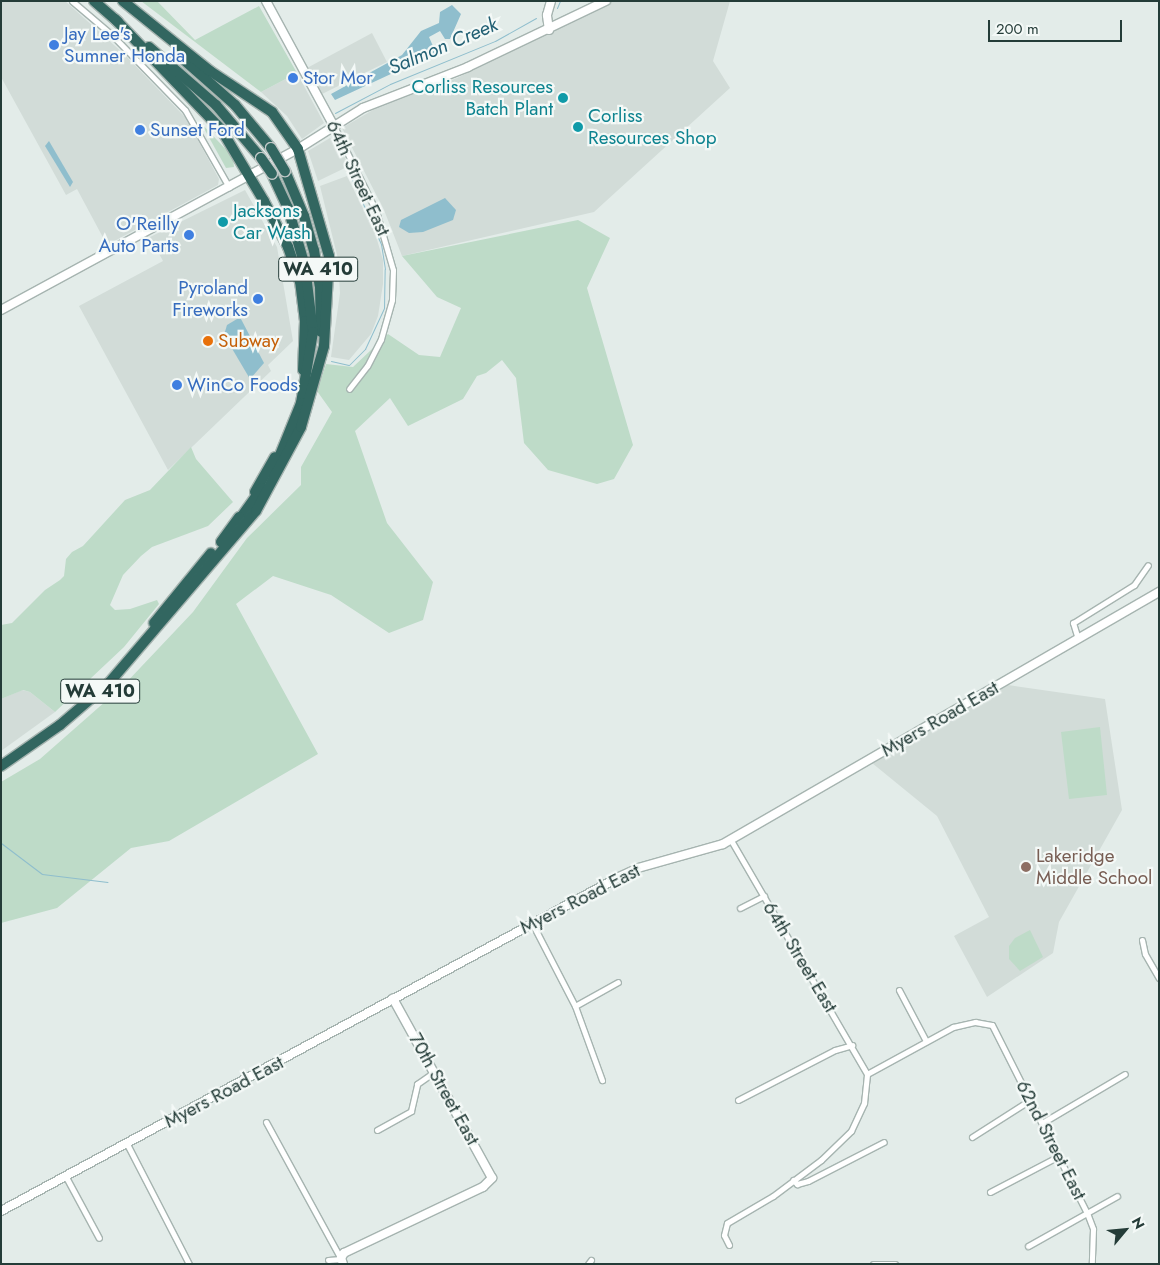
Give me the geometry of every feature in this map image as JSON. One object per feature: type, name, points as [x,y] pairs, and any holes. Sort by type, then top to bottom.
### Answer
[{"type":"highway","name":"WA 410","points":[[1,766],[60,725],[108,683],[200,573],[220,542],[258,495],[279,458],[299,411],[312,350],[312,302],[306,266],[294,226],[272,174],[261,158],[216,105],[94,1]]},
{"type":"highway","name":"WA 410","points":[[1,758],[61,716],[105,678],[256,511],[274,481],[300,427],[316,373],[321,330],[317,264],[304,216],[285,171],[271,148],[235,105],[114,1]]},
{"type":"highway","points":[[122,1],[210,71],[272,112],[298,149],[329,256],[327,327],[316,373]]},
{"type":"highway","points":[[115,19],[222,130],[249,175],[295,263],[304,308],[304,361],[298,394],[279,448],[258,488],[220,542]]},
{"type":"street","points":[[72,1],[112,35],[185,110],[230,187]]},
{"type":"street","name":"64th Street East","points":[[266,1],[334,126],[376,210],[394,270],[392,300],[381,339],[368,366],[349,389]]},
{"type":"street","points":[[549,30],[547,15],[551,1]]},
{"type":"street","points":[[1,310],[230,187],[298,149],[373,103],[459,71],[549,30],[606,1]]},
{"type":"street","points":[[1078,639],[1072,626],[1076,620],[1134,585],[1148,565]]},
{"type":"street","name":"Myers Road East","points":[[1,1211],[532,923],[638,868],[702,852],[731,840],[1159,592]]},
{"type":"street","name":"64th Street East","points":[[731,840],[852,1045],[867,1074]]},
{"type":"street","points":[[740,908],[764,896]]},
{"type":"street","points":[[532,923],[575,1006],[602,1080]]},
{"type":"street","points":[[1142,940],[1156,966],[1159,978]]},
{"type":"street","points":[[575,1006],[618,982]]},
{"type":"street","points":[[729,1244],[724,1227],[830,1153],[851,1131],[864,1103],[867,1074],[926,1041],[899,990]]},
{"type":"street","name":"70th Street East","points":[[342,1262],[347,1252],[491,1180],[489,1170],[393,999]]},
{"type":"street","name":"62nd Street East","points":[[926,1041],[964,1024],[988,1023],[999,1034],[1087,1213],[1093,1229],[1092,1264]]},
{"type":"street","points":[[738,1100],[835,1050],[852,1045]]},
{"type":"street","points":[[377,1130],[411,1111],[417,1084],[434,1072]]},
{"type":"street","points":[[1042,1122],[1125,1074],[1042,1122]]},
{"type":"street","points":[[972,1138],[1030,1100]]},
{"type":"street","points":[[266,1122],[342,1262]]},
{"type":"street","points":[[793,1180],[797,1184],[808,1181],[884,1142]]},
{"type":"street","points":[[127,1144],[189,1264]]},
{"type":"street","points":[[990,1192],[1058,1156]]},
{"type":"street","points":[[66,1177],[99,1238]]},
{"type":"street","points":[[1028,1246],[1117,1196]]},
{"type":"street","points":[[328,1260],[342,1262]]},
{"type":"street","points":[[873,1264],[895,1264]]},
{"type":"shaded area","points":[[1,1],[65,1],[124,54],[186,118],[219,179],[218,185],[107,245],[77,189],[66,195],[1,77]]},
{"type":"shaded area","points":[[612,1],[730,1],[713,61],[730,88],[594,212],[402,256],[384,210],[342,128],[378,107],[457,78]]},
{"type":"shaded area","points":[[372,33],[387,62],[322,94],[307,68]]},
{"type":"shaded area","name":"Stor Mor","points":[[297,73],[324,123],[302,139],[287,116],[261,92]]},
{"type":"shaded area","points":[[330,138],[336,140],[349,166],[318,181],[308,151]]},
{"type":"shaded area","points":[[347,176],[375,233],[383,260],[383,284],[378,316],[371,334],[349,360],[331,357],[340,293],[338,259],[320,186]]},
{"type":"shaded area","points":[[245,190],[277,247],[293,341],[268,365],[271,371],[168,470],[79,306],[163,261],[150,237]]},
{"type":"shaded area","name":"Lakeridge Middle School","points":[[1008,685],[1105,699],[1122,810],[1059,922],[1053,953],[987,997],[954,936],[989,917],[937,816],[872,763]]},
{"type":"shaded area","points":[[22,690],[30,692],[55,712],[1,751],[1,699]]},
{"type":"green space","points":[[141,1],[157,1],[195,40],[259,6],[297,73],[261,92]]},
{"type":"green space","points":[[201,123],[233,157],[234,167],[226,168]]},
{"type":"green space","points":[[578,220],[610,238],[587,288],[633,445],[614,479],[597,484],[548,470],[524,443],[516,378],[502,360],[486,373],[477,376],[463,399],[408,426],[390,398],[355,431],[387,523],[433,582],[423,620],[389,633],[331,595],[273,576],[236,604],[318,754],[169,841],[131,848],[57,908],[1,923],[1,782],[40,759],[123,686],[193,612],[247,538],[301,485],[301,467],[332,412],[317,391],[326,364],[353,367],[388,334],[419,355],[440,357],[461,308],[437,297],[402,256]]},
{"type":"green space","points":[[191,447],[196,459],[233,502],[208,526],[152,547],[141,556],[123,575],[110,605],[115,610],[130,609],[157,600],[159,604],[124,647],[55,712],[30,692],[23,690],[1,699],[1,625],[12,623],[45,590],[60,580],[64,576],[66,559],[72,552],[83,546],[125,500],[150,490]]},
{"type":"green space","points":[[1100,727],[1107,795],[1069,799],[1061,732]]},
{"type":"green space","points":[[1030,930],[1043,957],[1020,971],[1009,959],[1009,946],[1015,938]]},
{"type":"water","points":[[452,5],[461,14],[450,39],[445,39],[440,31],[429,37],[436,53],[335,100],[331,94],[402,55],[421,31],[439,23],[440,12]]},
{"type":"water","points":[[49,141],[73,182],[70,187],[45,146]]},
{"type":"water","points":[[445,198],[456,210],[453,220],[423,232],[409,233],[399,227],[401,220]]},
{"type":"water","points":[[237,319],[241,319],[264,363],[250,379],[224,335],[227,325]]},
{"type":"waterway","name":"Salmon Creek","points":[[557,8],[560,1]]},
{"type":"waterway","name":"Salmon Creek","points":[[335,113],[390,84],[495,41],[536,18]]},
{"type":"waterway","name":"Salmon Creek","points":[[331,361],[349,365],[365,349],[384,308],[385,269],[381,244],[347,168]]},
{"type":"waterway","name":"Salmon Creek","points":[[1,843],[42,874],[108,882]]},
{"type":"place","name":"Jay Lee's Sumner Honda","points":[[54,45]]},
{"type":"place","name":"Stor Mor","points":[[293,78]]},
{"type":"place","name":"Corliss Resources Batch Plant","points":[[563,98]]},
{"type":"place","name":"Corliss Resources Shop","points":[[578,127]]},
{"type":"place","name":"Sunset Ford","points":[[140,130]]},
{"type":"place","name":"Jacksons Car Wash","points":[[223,222]]},
{"type":"place","name":"O'Reilly Auto Parts","points":[[189,235]]},
{"type":"place","name":"Pyroland Fireworks","points":[[258,299]]},
{"type":"place","name":"Subway","points":[[208,341]]},
{"type":"place","name":"WinCo Foods","points":[[177,385]]},
{"type":"place","name":"Lakeridge Middle School","points":[[1026,867]]}]
